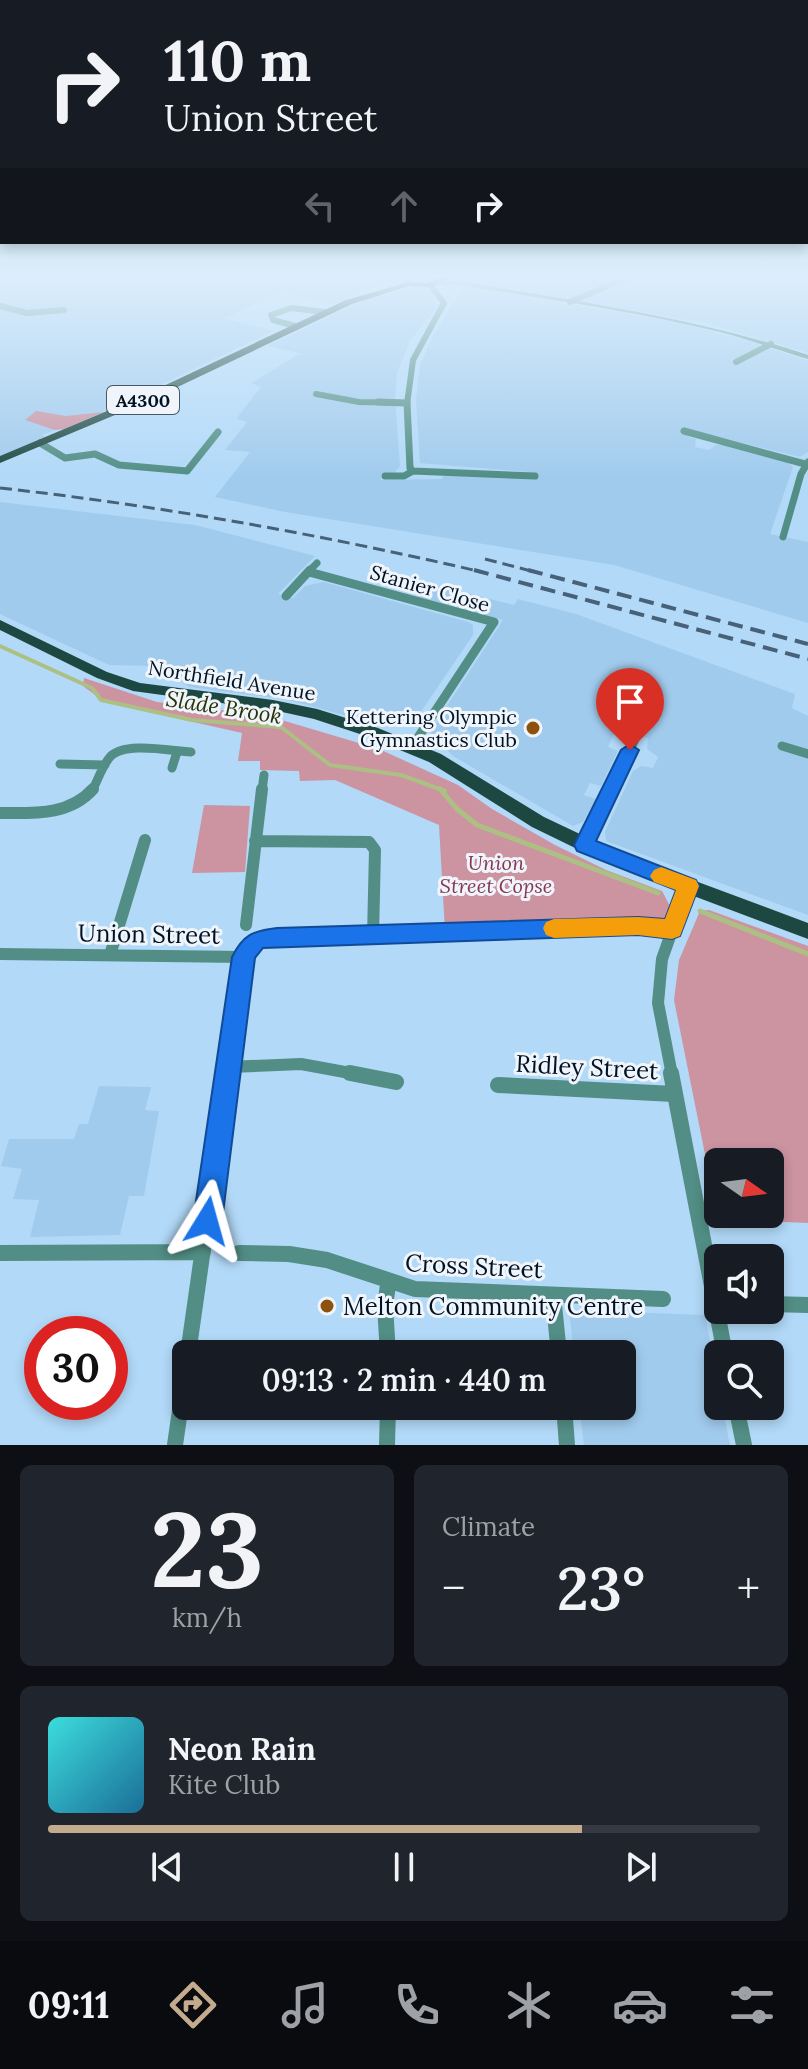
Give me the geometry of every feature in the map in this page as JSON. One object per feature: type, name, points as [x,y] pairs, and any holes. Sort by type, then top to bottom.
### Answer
[{"type":"main road","name":"A4300","points":[[0,460],[142,400],[261,342]]},
{"type":"main road","name":"Northfield Avenue","points":[[0,624],[102,675],[138,688],[250,701],[317,714],[411,748],[459,771],[538,822],[584,845],[808,931]]},
{"type":"street","points":[[413,471],[410,468],[406,403],[415,354],[422,342]]},
{"type":"street","points":[[765,342],[808,357]]},
{"type":"street","points":[[736,362],[771,344]]},
{"type":"street","points":[[327,397],[335,389]]},
{"type":"street","points":[[316,394],[359,402],[406,403]]},
{"type":"street","points":[[684,431],[807,463],[783,537]]},
{"type":"street","points":[[40,443],[65,458],[95,454],[119,465],[187,471],[218,432]]},
{"type":"street","points":[[702,448],[711,438]]},
{"type":"street","points":[[385,476],[404,476],[413,471],[535,476]]},
{"type":"street","points":[[286,596],[317,563]]},
{"type":"street","name":"Stanier Close","points":[[309,572],[494,622],[411,748]]},
{"type":"street","points":[[584,845],[636,737]]},
{"type":"street","points":[[782,746],[808,754]]},
{"type":"street","points":[[0,813],[49,813],[66,809],[97,784],[109,757],[126,749],[191,752]]},
{"type":"street","points":[[172,768],[177,752]]},
{"type":"street","points":[[60,764],[105,765]]},
{"type":"street","points":[[246,925],[264,775]]},
{"type":"street","points":[[110,955],[145,840]]},
{"type":"street","points":[[255,841],[369,842],[375,850],[373,936]]},
{"type":"street","points":[[688,886],[658,980],[658,1003],[704,1244]]},
{"type":"street","name":"Union Street","points":[[0,954],[244,957],[257,940],[638,926],[672,929]]},
{"type":"street","points":[[190,1340],[244,957]]},
{"type":"street","points":[[229,1067],[301,1064],[396,1082]]},
{"type":"street","name":"Ridley Street","points":[[498,1085],[674,1094]]},
{"type":"street","points":[[0,1253],[203,1252]]},
{"type":"street","name":"Cross Street","points":[[239,1253],[319,1257],[359,1269],[388,1285],[415,1289],[663,1299]]},
{"type":"street","points":[[387,1340],[385,1306],[388,1285]]},
{"type":"street","points":[[553,1295],[558,1340]]},
{"type":"street","points":[[784,1304],[808,1305]]},
{"type":"street","points":[[175,1445],[179,1420]]},
{"type":"street","points":[[387,1445],[388,1420]]},
{"type":"street","points":[[565,1420],[567,1445]]},
{"type":"street","points":[[739,1420],[744,1445]]},
{"type":"shaded area","points":[[0,342],[250,342],[110,409],[42,435],[45,437],[0,456]]},
{"type":"shaded area","points":[[275,342],[409,342],[397,373],[395,400],[400,466],[394,473],[381,474],[381,480],[529,472],[420,463],[416,400],[420,365],[430,342],[752,342],[808,361],[808,452],[800,457],[686,429],[682,434],[696,439],[695,447],[709,450],[716,445],[727,445],[788,462],[793,467],[770,534],[808,542],[808,623],[614,565],[285,512],[215,497],[250,452],[225,450],[247,422],[237,419],[239,415],[261,387],[251,383],[299,354],[309,355],[267,346]]},
{"type":"shaded area","points":[[772,342],[808,342],[808,353]]},
{"type":"shaded area","points":[[0,502],[195,525],[315,556],[278,594],[293,598],[305,586],[324,582],[468,622],[473,625],[473,635],[412,725],[376,724],[285,699],[189,687],[167,672],[151,666],[109,665],[0,614]]},
{"type":"shaded area","points":[[427,583],[514,605],[518,599],[576,614],[795,694],[792,708],[808,716],[808,915],[606,841],[605,832],[633,771],[641,766],[653,768],[658,757],[647,749],[648,738],[630,732],[628,738],[614,734],[608,747],[618,751],[601,786],[590,783],[584,795],[596,799],[583,822],[573,826],[453,756],[430,732],[503,620],[416,597]]},
{"type":"shaded area","points":[[99,1086],[151,1087],[145,1110],[159,1111],[144,1196],[129,1196],[120,1235],[30,1237],[39,1200],[13,1199],[22,1169],[1,1166],[9,1139],[74,1139],[79,1124],[88,1124]]},
{"type":"shaded area","points":[[569,1310],[704,1315],[710,1340],[704,1340],[704,1420],[725,1420],[730,1445],[584,1445],[581,1420],[636,1420],[636,1340],[572,1340]]},
{"type":"green space","points":[[36,411],[66,416],[104,412],[55,430],[25,420]]},
{"type":"green space","name":"Union Street Copse","points":[[84,678],[157,702],[268,716],[379,749],[458,785],[492,809],[555,845],[606,870],[662,891],[671,908],[662,925],[445,931],[439,825],[335,780],[300,781],[299,771],[260,770],[260,761],[238,761],[242,733],[105,702],[83,686]]},
{"type":"green space","points":[[204,805],[250,806],[245,872],[192,873]]},
{"type":"green space","points":[[709,910],[808,946],[808,1223],[784,1222],[784,1148],[704,1149],[674,1000],[679,960],[700,911]]},
{"type":"waterway","name":"Slade Brook","points":[[0,646],[92,688],[101,700],[192,720],[281,727],[330,765],[401,775],[440,789]]},
{"type":"waterway","name":"Slade Brook","points":[[440,789],[445,791]]},
{"type":"waterway","name":"Slade Brook","points":[[440,789],[457,809],[477,825],[658,893]]},
{"type":"waterway","name":"Slade Brook","points":[[700,911],[808,954]]},
{"type":"railway","points":[[0,488],[242,523],[479,571]]},
{"type":"railway","points":[[485,559],[535,572]]},
{"type":"railway","points":[[474,570],[479,571]]},
{"type":"railway","points":[[528,570],[808,644]]},
{"type":"railway","points":[[479,571],[808,659]]},
{"type":"slow traffic","points":[[554,928],[638,926],[672,929],[688,886],[661,876]]},
{"type":"place","name":"Kettering Olympic Gymnastics Club","points":[[533,728]]},
{"type":"place","name":"Melton Community Centre","points":[[327,1306]]},
{"type":"route","points":[[207,1221],[244,957],[251,944],[277,937],[638,926],[672,929],[688,886],[584,845],[630,750]]}]
